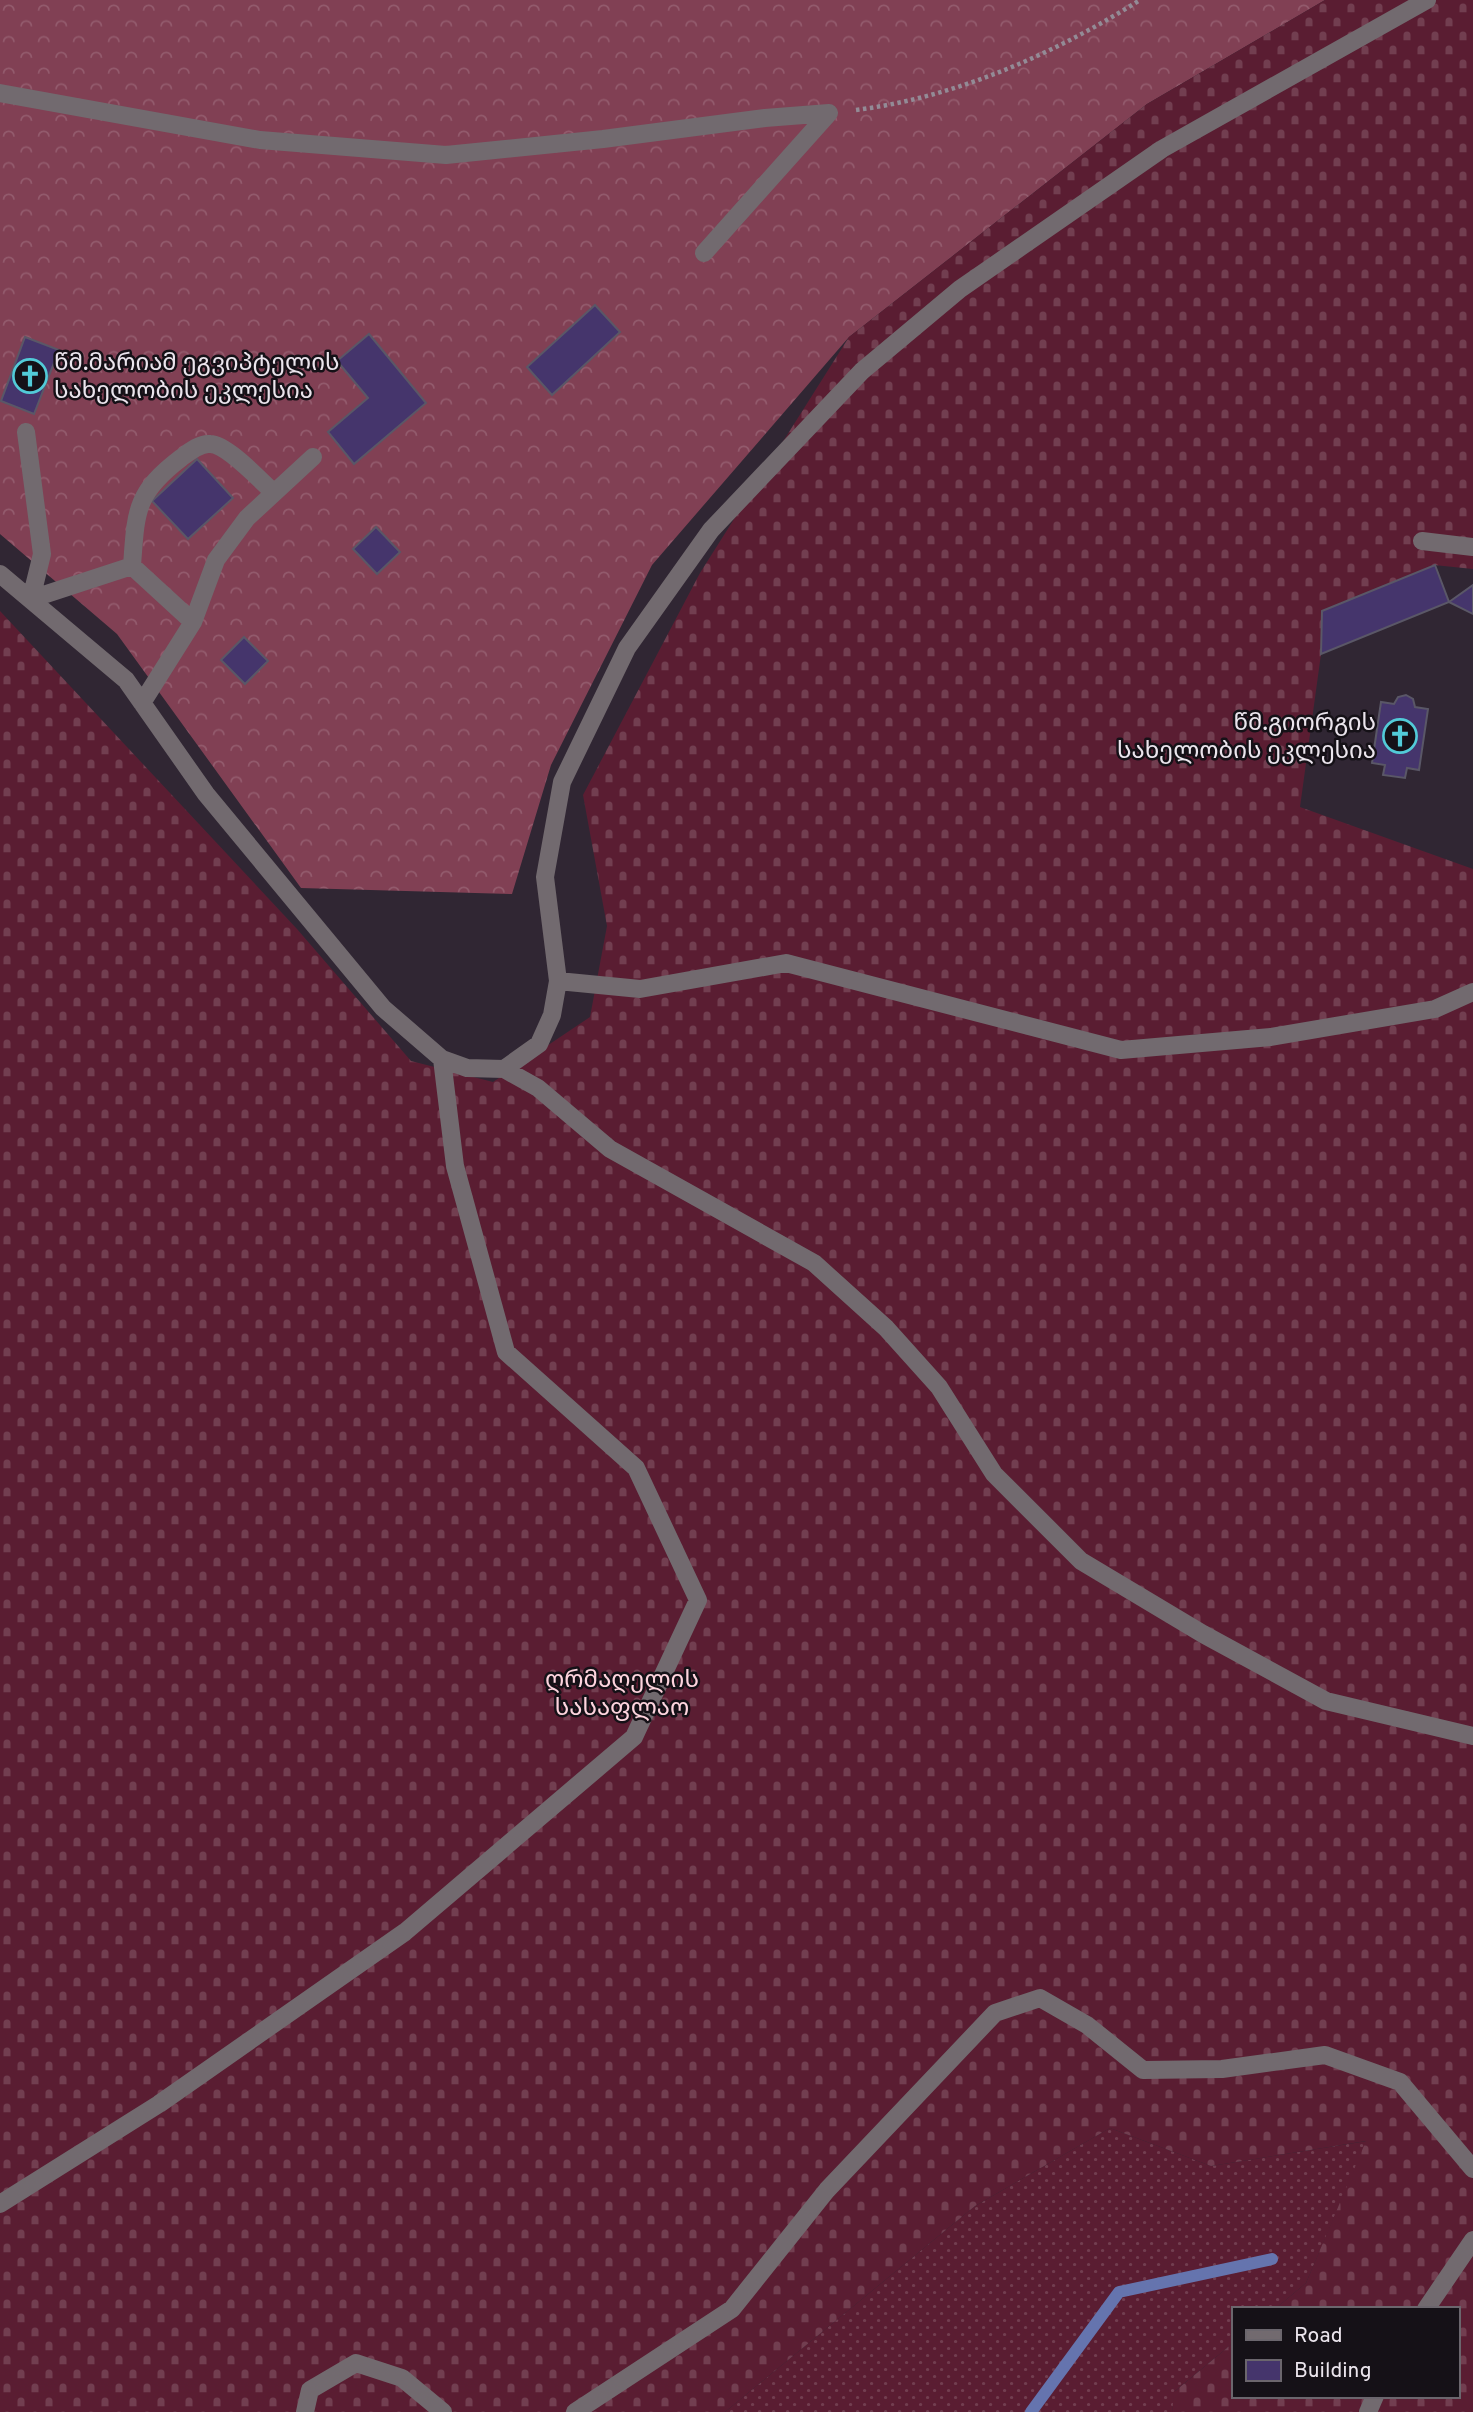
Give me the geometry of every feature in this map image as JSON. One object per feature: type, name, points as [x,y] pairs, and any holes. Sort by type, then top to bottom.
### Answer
[{"type":"street","points":[[504,1069],[539,1044],[552,1015],[558,981],[545,877],[562,782],[627,648],[711,530],[862,371],[960,289],[1162,149],[1427,0]]},
{"type":"street","points":[[0,93],[260,140],[446,155],[829,113]]},
{"type":"street","points":[[704,253],[829,113]]},
{"type":"street","points":[[26,432],[42,554],[31,599]]},
{"type":"street","points":[[132,566],[141,500],[148,487],[192,450],[210,443],[225,449],[274,493]]},
{"type":"street","points":[[142,703],[193,622],[216,560],[247,518],[313,457]]},
{"type":"street","points":[[1422,541],[1473,547]]},
{"type":"street","points":[[31,599],[132,566]]},
{"type":"street","points":[[132,566],[193,622]]},
{"type":"street","points":[[0,573],[126,680],[206,794],[313,926],[383,1008],[442,1059],[467,1068],[504,1069],[538,1088],[610,1149],[814,1263],[886,1328],[939,1387],[994,1474],[1081,1561],[1203,1634],[1326,1701],[1473,1737]]},
{"type":"street","points":[[558,981],[640,989],[786,963],[1121,1050],[1271,1037],[1435,1009],[1473,992]]},
{"type":"street","points":[[0,2204],[159,2104],[405,1932],[635,1737],[698,1600],[636,1468],[506,1352],[455,1166],[442,1059]]},
{"type":"street","points":[[575,2412],[732,2309],[827,2190],[995,2013],[1040,1998],[1087,2025],[1143,2070],[1222,2069],[1325,2055],[1400,2082],[1473,2169]]},
{"type":"street","points":[[1427,2307],[1473,2239]]},
{"type":"street","points":[[305,2412],[310,2390],[356,2364],[402,2378],[443,2412]]},
{"type":"path","points":[[829,113],[894,105],[1025,63],[1088,33],[1140,0]]},
{"type":"green space","points":[[0,0],[1325,0],[1147,104],[849,337],[652,565],[551,765],[512,894],[301,888],[117,634],[0,534]]},
{"type":"green space","name":"ღრმაღელის სასაფლაო","points":[[1325,0],[1473,0],[1473,569],[1434,565],[1322,611],[1321,654],[1300,807],[1473,869],[1473,2412],[1172,2412],[1174,2392],[1232,2344],[1232,2398],[1459,2398],[1459,2307],[1277,2307],[1306,2283],[1366,2141],[1211,2166],[1110,2128],[975,2206],[725,2412],[0,2412],[0,611],[297,929],[411,1061],[493,1082],[590,1017],[607,926],[583,795],[700,573],[849,337],[1147,104]]},
{"type":"green space","points":[[1110,2128],[1211,2166],[1367,2141],[1306,2283],[1277,2307],[1232,2307],[1232,2344],[1175,2391],[1172,2412],[725,2412],[975,2206]]},
{"type":"building","points":[[595,305],[620,332],[552,395],[527,367]]},
{"type":"building","points":[[369,334],[426,403],[354,464],[328,432],[368,398],[337,361]]},
{"type":"building","name":"წმ.მარიამ ეგვიპტელის სახელობის ეკლესია","points":[[25,337],[59,350],[34,414],[1,401]]},
{"type":"building","points":[[197,459],[233,498],[188,539],[152,501]]},
{"type":"building","points":[[376,527],[400,552],[377,574],[353,549]]},
{"type":"building","points":[[1435,565],[1449,602],[1321,654],[1322,611]]},
{"type":"building","points":[[1473,585],[1473,614],[1449,602]]},
{"type":"building","points":[[244,637],[268,661],[245,684],[221,660]]},
{"type":"building","name":"წმ.გიორგის სახელობის ეკლესია","points":[[1406,695],[1413,699],[1415,707],[1428,709],[1419,770],[1407,768],[1405,778],[1383,775],[1385,765],[1372,763],[1381,702],[1394,704],[1398,697]]},
{"type":"waterway","points":[[1031,2412],[1119,2292],[1272,2259]]},
{"type":"place","name":"წმ.მარიამ ეგვიპტელის სახელობის ეკლესია","points":[[30,376]]},
{"type":"place","name":"წმ.გიორგის სახელობის ეკლესია","points":[[1400,736]]}]
